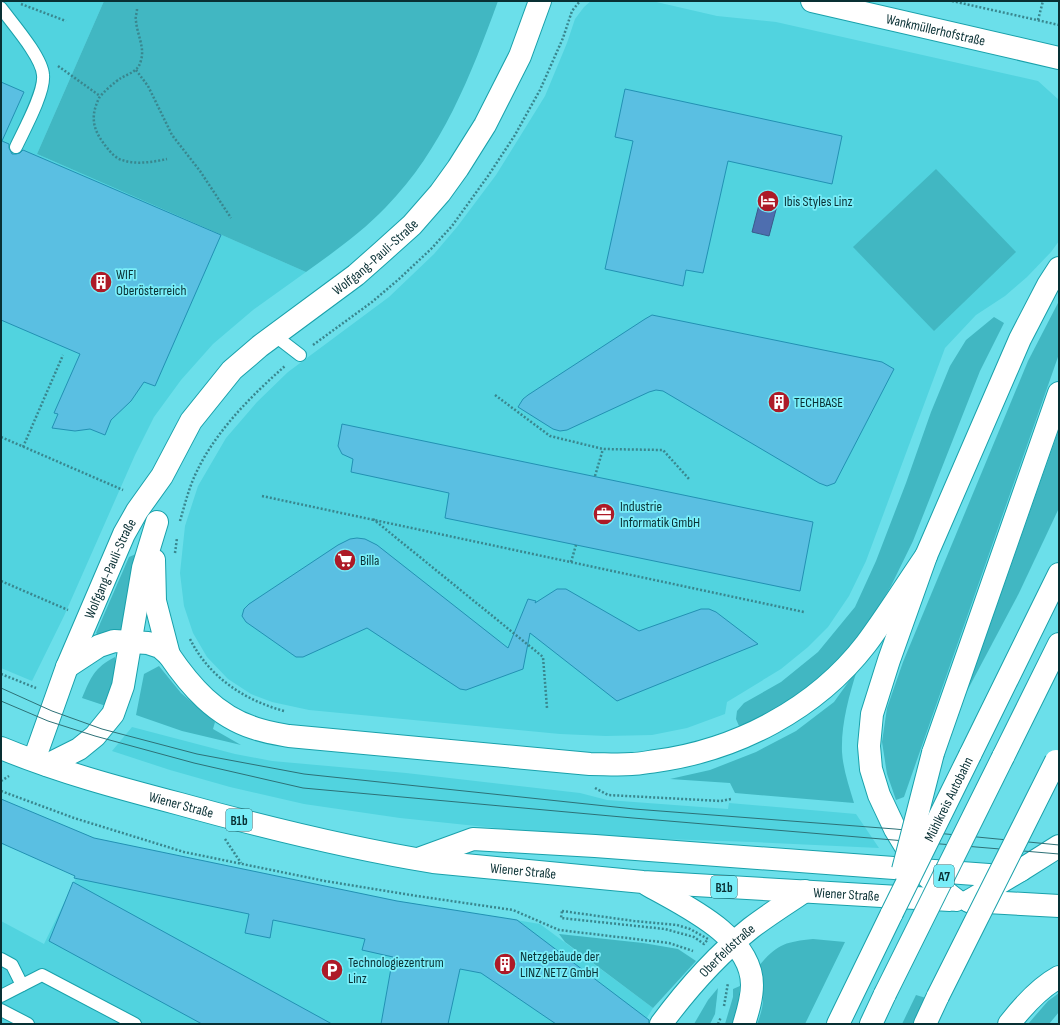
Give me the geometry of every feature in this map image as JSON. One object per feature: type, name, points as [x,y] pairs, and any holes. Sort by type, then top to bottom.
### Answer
[{"type":"main road","name":"Wolfgang-Pauli-Straße","points":[[40,763],[67,667],[124,534],[137,511],[162,476],[191,421],[232,370],[274,335],[356,275],[412,225],[440,193],[486,124],[520,56],[540,1]]},
{"type":"main road","name":"Wankmüllerhofstraße","points":[[812,1],[1059,58]]},
{"type":"main road","points":[[1059,268],[1048,285],[1020,339],[926,556],[889,660],[872,714],[869,746],[871,769],[879,796],[895,829],[920,870],[938,886],[963,901],[1021,870],[1059,846]]},
{"type":"main road","points":[[892,913],[933,753],[1059,393]]},
{"type":"main road","name":"Wolfgang-Pauli-Straße","points":[[162,476],[156,522],[154,567],[155,601],[169,655]]},
{"type":"main road","name":"Wolfgang-Pauli-Straße","points":[[40,763],[79,749],[95,736],[113,714],[123,686],[143,568],[156,522]]},
{"type":"main road","points":[[67,667],[99,646],[114,641],[148,643],[160,647],[169,655],[184,676],[202,696],[226,715],[253,728],[289,736],[590,764],[633,764],[673,759],[709,750],[738,739],[776,720],[812,697],[849,663],[865,644],[926,556]]},
{"type":"main road","name":"Mühlkreis Autobahn","points":[[838,1024],[1059,574]]},
{"type":"main road","name":"A7","points":[[871,1024],[1059,644]]},
{"type":"main road","name":"Wiener Straße","points":[[1,748],[40,763],[120,788],[247,822],[418,859],[464,866],[643,882],[1059,906]]},
{"type":"main road","points":[[925,1024],[1058,758]]},
{"type":"main road","points":[[418,859],[472,839],[602,846],[1002,876],[1021,870]]},
{"type":"main road","points":[[643,882],[703,916],[734,942],[741,952],[750,971],[752,984],[750,1003],[744,1024]]},
{"type":"main road","name":"Oberfeldstraße","points":[[661,1024],[693,984],[734,942],[769,915],[804,891]]},
{"type":"main road","points":[[1009,1024],[1037,992],[1059,977]]},
{"type":"lane","points":[[1,8],[34,54],[40,64],[44,76],[40,94],[16,147]]},
{"type":"lane","points":[[274,335],[300,355]]},
{"type":"lane","points":[[1,959],[12,965],[22,985]]},
{"type":"lane","points":[[1,996],[42,975],[135,1024]]},
{"type":"lane","points":[[1,1010],[28,1024]]},
{"type":"path","points":[[179,527],[186,501],[197,471],[213,445],[258,389],[300,355],[372,302],[399,280],[452,226],[515,135],[540,90],[563,38],[572,11],[580,1]]},
{"type":"path","points":[[952,1],[1059,25]]},
{"type":"path","points":[[1038,20],[1043,1]]},
{"type":"path","points":[[19,4],[66,21]]},
{"type":"path","points":[[137,9],[136,20],[142,51],[141,60],[136,70],[120,78],[100,96],[94,108],[94,123],[98,137],[110,152],[120,160],[153,162],[167,159]]},
{"type":"path","points":[[55,63],[100,96]]},
{"type":"path","points":[[136,70],[148,86],[172,135],[200,171],[231,218]]},
{"type":"path","points":[[23,447],[63,355]]},
{"type":"path","points":[[495,395],[550,436],[603,450],[663,450],[689,478]]},
{"type":"path","points":[[1,437],[123,490]]},
{"type":"path","points":[[595,476],[603,450]]},
{"type":"path","points":[[262,496],[804,612]]},
{"type":"path","points":[[373,519],[543,657],[547,708]]},
{"type":"path","points":[[174,557],[178,534]]},
{"type":"path","points":[[571,562],[576,545]]},
{"type":"path","points":[[1,581],[70,610]]},
{"type":"path","points":[[188,636],[201,657],[213,672],[228,685],[265,706],[287,711]]},
{"type":"path","points":[[1,674],[37,689]]},
{"type":"path","points":[[596,788],[608,795],[721,801],[731,799]]},
{"type":"path","points":[[1,791],[74,818],[184,852],[325,881],[513,910],[559,930],[669,943],[694,952]]},
{"type":"path","points":[[634,922],[562,911],[561,918],[665,929],[694,937],[704,944]]},
{"type":"path","points":[[718,1024],[724,1011],[728,977]]},
{"type":"shaded area","name":"WIFI Oberösterreich","points":[[1,1],[104,1],[37,154],[306,272],[253,310],[213,344],[181,380],[154,417],[135,455],[64,616],[32,681],[1,668]]},
{"type":"shaded area","points":[[104,1],[498,1],[477,56],[453,110],[439,136],[406,185],[367,225],[306,272],[37,154]]},
{"type":"shaded area","points":[[591,1],[652,1],[717,16],[776,22],[1038,81],[1059,100],[1059,241],[1051,252],[1027,277],[1005,296],[976,315],[945,348],[866,561],[849,596],[828,627],[808,647],[781,669],[727,702],[725,714],[687,728],[652,735],[606,736],[560,734],[309,710],[272,702],[251,694],[228,679],[207,657],[193,633],[184,606],[180,573],[185,526],[198,486],[226,438],[257,402],[288,372],[389,297],[434,254],[457,227],[496,175],[545,96],[567,43],[575,19],[584,7]]},
{"type":"shaded area","points":[[936,169],[1016,252],[934,331],[853,247]]},
{"type":"shaded area","points":[[761,197],[778,202],[769,236],[752,232]]},
{"type":"shaded area","points":[[1059,301],[1059,354],[904,797],[896,800],[887,774],[882,742],[887,708],[903,662],[1028,361]]},
{"type":"shaded area","points":[[994,317],[1004,323],[980,371],[913,541],[891,586],[864,632],[821,677],[776,710],[750,724],[739,726],[736,719],[737,711],[744,703],[781,682],[818,652],[855,607],[876,561],[931,412],[950,366],[966,340]]},
{"type":"shaded area","points":[[1059,429],[1059,508],[1019,593],[966,693]]},
{"type":"shaded area","points":[[136,554],[123,629],[99,636],[96,633],[129,557]]},
{"type":"shaded area","points":[[115,657],[116,670],[106,706],[82,698],[88,684],[98,669]]},
{"type":"shaded area","points":[[159,666],[181,693],[215,722],[213,729],[241,745],[182,731],[136,715],[144,674]]},
{"type":"shaded area","points":[[857,670],[846,710],[842,742],[846,778],[854,803],[735,793],[730,783],[670,779],[710,770],[756,752],[796,731],[834,702]]},
{"type":"shaded area","points":[[132,727],[235,754],[272,761],[406,773],[580,793],[607,800],[728,809],[729,803],[856,814],[879,848],[631,838],[514,830],[400,818],[304,804],[230,787],[170,770],[112,751]]},
{"type":"shaded area","points":[[95,839],[397,901],[540,924],[653,1008],[643,1024],[1,1024],[1,921],[44,944]]},
{"type":"shaded area","points":[[559,934],[643,943],[678,949],[696,961],[653,1008],[565,942]]},
{"type":"shaded area","points":[[813,939],[845,942],[805,1024],[757,1024],[763,1002],[762,983],[758,967],[776,949],[795,941]]},
{"type":"shaded area","points":[[740,986],[737,1015],[733,1024],[725,1024],[733,997],[733,989]]},
{"type":"shaded area","points":[[718,988],[715,1014],[710,1024],[694,1024],[708,1000]]},
{"type":"shaded area","points":[[1059,993],[1059,1012],[1049,1024],[1028,1024],[1048,1001]]},
{"type":"shaded area","points":[[916,995],[926,998],[913,1024],[902,1024]]},
{"type":"building","name":"WIFI Oberösterreich","points":[[1,82],[24,92],[2,141],[9,144],[12,154],[20,153],[23,150],[221,235],[155,386],[144,382],[131,401],[111,420],[105,435],[90,429],[75,431],[52,428],[58,414],[54,413],[80,354],[1,320]]},
{"type":"building","points":[[625,89],[842,136],[832,184],[728,161],[703,273],[686,270],[683,286],[605,269],[633,141],[615,137]]},
{"type":"building","name":"TECHBASE","points":[[652,315],[882,362],[894,369],[835,483],[827,486],[819,483],[663,391],[656,390],[649,392],[567,430],[560,431],[553,429],[518,407],[523,399],[528,395]]},
{"type":"building","points":[[342,424],[813,522],[800,591],[445,518],[449,493],[351,472],[353,459],[342,454],[338,446]]},
{"type":"building","points":[[350,539],[365,539],[377,545],[508,648],[528,599],[536,601],[535,603],[557,589],[566,589],[639,631],[701,609],[709,609],[716,612],[758,644],[617,701],[530,633],[523,669],[466,690],[460,689],[367,628],[303,657],[296,657],[246,622],[242,616],[244,609],[249,604],[338,545]]},
{"type":"building","points":[[1,799],[94,838],[397,901],[517,920],[649,1020],[649,1024],[556,1024],[481,973],[460,969],[448,1024],[381,1024],[393,957],[362,950],[365,939],[273,920],[270,938],[245,933],[249,914],[74,878],[75,876],[1,843]]},
{"type":"building","points":[[73,882],[332,1024],[202,1024],[49,941]]},
{"type":"tram line","points":[[1,688],[52,711],[102,729],[197,754],[304,774],[634,809],[895,829],[1059,845]]},
{"type":"tram line","points":[[1,701],[48,721],[95,736],[194,763],[303,788],[1059,854]]},
{"type":"place","name":"Ibis Styles Linz","points":[[768,201]]},
{"type":"place","name":"WIFI Oberösterreich","points":[[101,282]]},
{"type":"place","name":"TECHBASE","points":[[779,402]]},
{"type":"place","name":"Industrie Informatik GmbH","points":[[604,514]]},
{"type":"place","name":"Billa","points":[[345,560]]},
{"type":"place","name":"Netzgebäude der LINZ NETZ GmbH","points":[[505,964]]},
{"type":"place","name":"Technologiezentrum Linz","points":[[332,970]]}]
